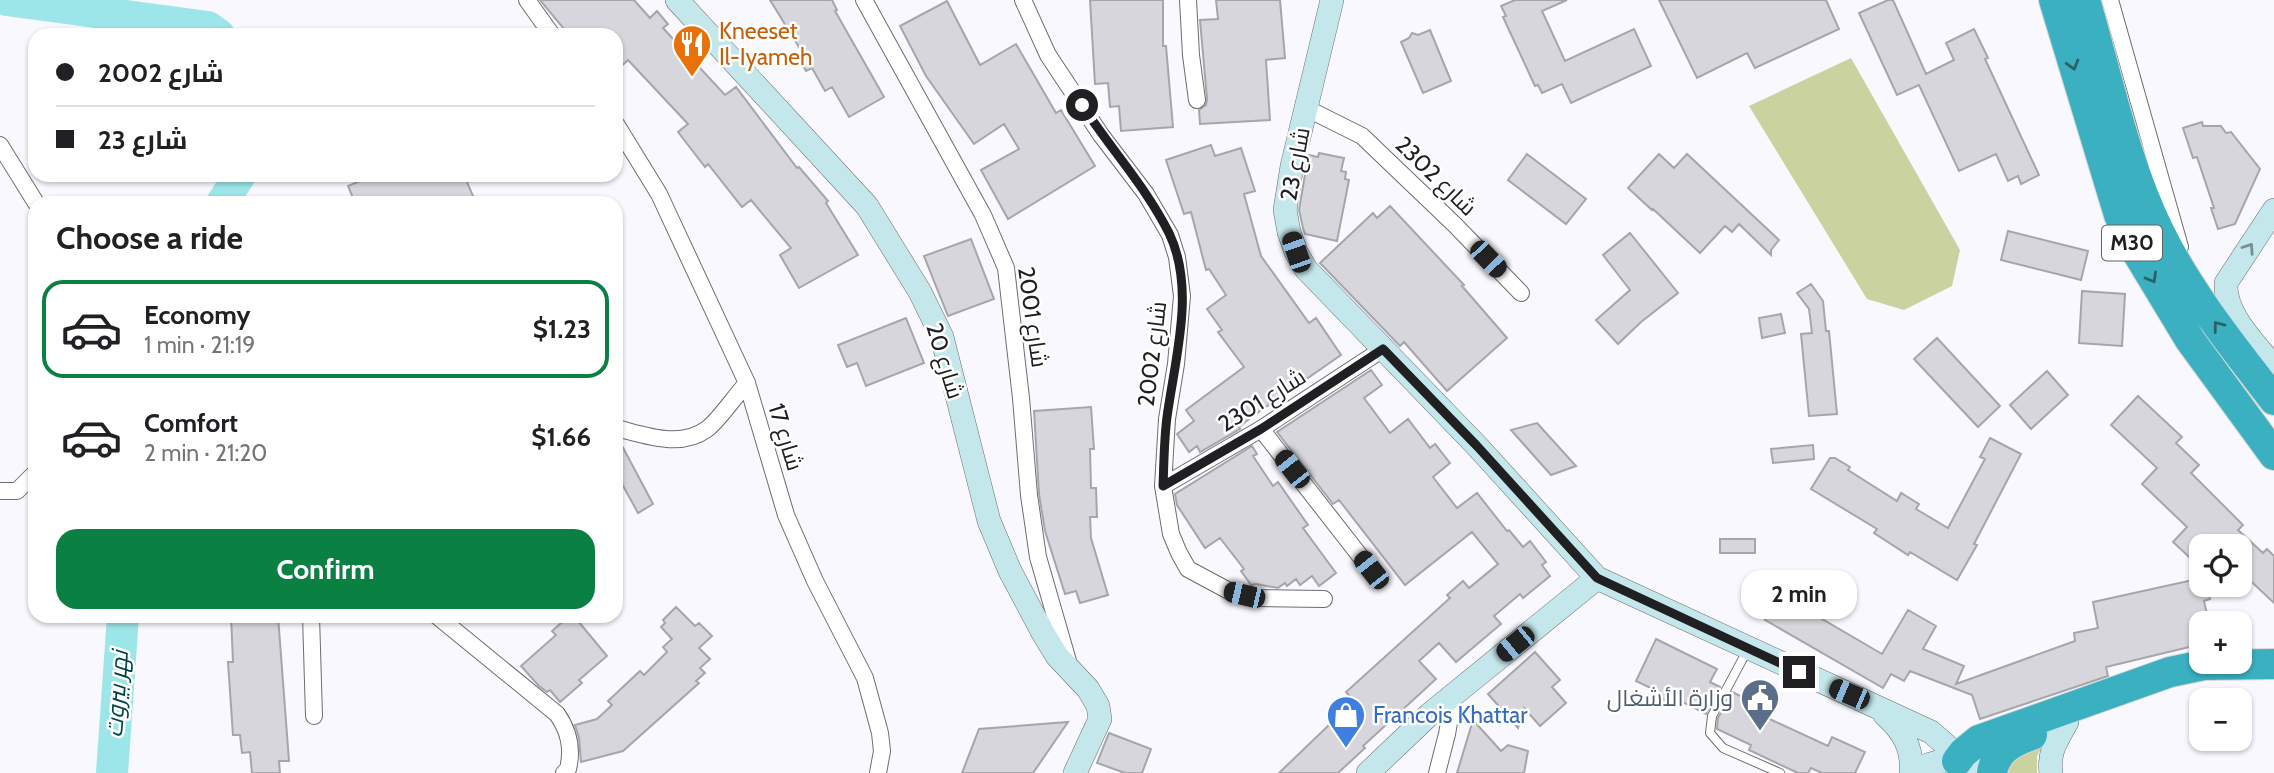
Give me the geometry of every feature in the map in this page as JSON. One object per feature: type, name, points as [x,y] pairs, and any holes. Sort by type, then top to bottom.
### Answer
[{"type":"highway","name":"M30","points":[[2054,0],[2119,215],[2135,249],[2190,340],[2274,454]]},
{"type":"highway","name":"M30","points":[[2085,0],[2132,162],[2158,230],[2193,293],[2274,400]]},
{"type":"highway","points":[[1992,773],[1999,755],[2009,745],[2067,722],[2170,672],[2204,666],[2274,664]]},
{"type":"highway","points":[[1964,765],[1963,753],[1979,740],[2107,701],[2208,681],[2274,679]]},
{"type":"street","points":[[527,0],[547,28]]},
{"type":"street","name":"شارع 20","points":[[677,0],[867,206],[920,292],[942,337],[989,521],[1010,571],[1057,656],[1098,706],[1100,719],[1075,773]]},
{"type":"street","name":"شارع 2001","points":[[863,0],[983,215],[1006,268],[1029,495],[1038,557],[1071,670]]},
{"type":"street","name":"شارع 2002","points":[[1023,0],[1048,55],[1101,135],[1146,194],[1170,235],[1177,257],[1182,296],[1176,364],[1167,419],[1163,486],[1171,534],[1188,569],[1229,591],[1259,598],[1324,599]]},
{"type":"street","points":[[1188,0],[1191,55],[1198,100]]},
{"type":"street","name":"شارع 23","points":[[1332,0],[1288,186],[1285,210],[1296,252],[1306,269],[1477,446],[1597,578],[1931,732],[1964,765]]},
{"type":"street","points":[[2110,0],[2193,293]]},
{"type":"street","name":"شارع 2302","points":[[1306,108],[1362,136],[1521,293]]},
{"type":"street","name":"شارع 17","points":[[623,135],[659,194],[747,383],[786,515],[815,581],[865,678],[880,733],[882,751],[878,773]]},
{"type":"street","points":[[0,145],[32,196]]},
{"type":"street","points":[[2274,210],[2226,284],[2225,295],[2237,317],[2274,368]]},
{"type":"street","name":"شارع 2301","points":[[1163,486],[1261,429],[1383,349]]},
{"type":"street","points":[[623,429],[677,440],[695,437],[709,427],[747,383]]},
{"type":"street","points":[[1261,429],[1371,570]]},
{"type":"street","points":[[0,491],[17,491],[28,480]]},
{"type":"street","points":[[1368,773],[1406,735],[1454,694],[1597,578]]},
{"type":"street","points":[[311,623],[314,716]]},
{"type":"street","points":[[446,623],[557,714],[565,724],[570,745],[568,768],[564,773]]},
{"type":"street","points":[[1437,773],[1454,694]]},
{"type":"street","points":[[1875,705],[1906,739],[1912,773]]},
{"type":"street","points":[[2051,773],[2049,763],[2052,748],[2067,722]]},
{"type":"street","points":[[1912,773],[1924,765],[1940,761],[1964,765]]},
{"type":"lane","points":[[1748,649],[1713,716],[1710,733],[1723,748],[1780,773]]},
{"type":"green space","points":[[1851,58],[1960,250],[1952,286],[1904,310],[1867,299],[1749,106]]},
{"type":"green space","points":[[2045,742],[2037,756],[2037,773],[2005,773],[2015,758]]},
{"type":"building","points":[[540,0],[634,0],[650,18],[657,11],[668,24],[663,28],[725,95],[736,87],[797,168],[799,167],[828,201],[826,203],[858,255],[799,288],[780,255],[791,248],[751,200],[742,207],[708,164],[705,167],[678,132],[688,124],[628,60],[623,65],[623,28],[563,28]]},
{"type":"building","points":[[770,0],[832,0],[837,10],[835,11],[884,97],[849,117],[832,87],[825,91],[812,68],[806,71],[797,55],[802,52]]},
{"type":"building","points":[[1090,0],[1163,0],[1163,46],[1166,46],[1173,127],[1121,131],[1119,106],[1110,107],[1108,83],[1095,84]]},
{"type":"building","points":[[1216,0],[1280,0],[1285,58],[1266,60],[1270,120],[1200,124],[1199,110],[1206,105],[1207,99],[1200,20],[1218,19]]},
{"type":"building","points":[[1515,0],[1567,0],[1542,11],[1565,61],[1634,29],[1651,66],[1571,103],[1562,84],[1542,93],[1538,85],[1535,86],[1503,17],[1506,16],[1501,6]]},
{"type":"building","points":[[1659,0],[1826,0],[1839,29],[1755,68],[1747,53],[1697,78]]},
{"type":"building","points":[[1893,0],[1926,74],[1954,60],[1946,43],[1974,29],[1988,58],[1985,59],[2039,175],[2021,184],[2018,176],[2008,181],[1996,154],[1959,171],[1919,85],[1897,95],[1859,13]]},
{"type":"building","points":[[947,1],[980,65],[1016,44],[1056,113],[1061,110],[1095,166],[1008,219],[981,170],[1019,149],[1004,124],[974,144],[926,76],[900,26]]},
{"type":"building","points":[[1430,30],[1451,81],[1423,93],[1401,42],[1412,33],[1418,35]]},
{"type":"building","points":[[2202,122],[2203,126],[2221,126],[2226,133],[2231,132],[2260,169],[2235,224],[2218,229],[2197,157],[2193,158],[2183,128]]},
{"type":"building","points":[[1211,145],[1215,156],[1241,148],[1255,191],[1244,194],[1261,256],[1309,323],[1316,318],[1341,355],[1253,416],[1239,427],[1240,429],[1200,452],[1197,446],[1189,452],[1177,434],[1194,421],[1186,410],[1244,367],[1218,332],[1222,330],[1207,309],[1226,295],[1209,269],[1206,270],[1191,212],[1184,214],[1166,160]]},
{"type":"building","points":[[1319,153],[1344,158],[1341,171],[1346,172],[1345,179],[1349,180],[1337,241],[1305,234],[1299,210],[1309,155],[1318,157]]},
{"type":"building","points":[[1527,154],[1586,199],[1566,224],[1508,180]]},
{"type":"building","points":[[1659,154],[1674,168],[1687,154],[1779,240],[1771,250],[1771,255],[1739,224],[1732,232],[1725,226],[1700,253],[1652,210],[1628,188]]},
{"type":"building","points":[[357,182],[467,182],[473,196],[352,196],[348,186]]},
{"type":"building","points":[[1390,206],[1464,285],[1462,286],[1507,338],[1447,391],[1404,342],[1400,346],[1320,263],[1373,213],[1377,218]]},
{"type":"building","points":[[2008,231],[2088,251],[2081,280],[2001,260]]},
{"type":"building","points":[[1630,233],[1678,293],[1618,344],[1596,320],[1630,290],[1603,255]]},
{"type":"building","points":[[971,239],[994,299],[948,316],[924,256]]},
{"type":"building","points":[[1811,284],[1823,301],[1826,331],[1829,331],[1837,414],[1809,416],[1801,334],[1812,333],[1809,309],[1797,293]]},
{"type":"building","points":[[2082,291],[2125,294],[2122,346],[2079,343]]},
{"type":"building","points":[[1781,314],[1785,333],[1762,338],[1759,318]]},
{"type":"building","points":[[906,318],[924,363],[866,386],[857,363],[847,367],[838,345]]},
{"type":"building","points":[[1937,338],[2000,406],[1978,427],[1914,359]]},
{"type":"building","points":[[1371,370],[1382,385],[1364,398],[1390,433],[1408,419],[1430,448],[1435,444],[1450,463],[1433,477],[1457,508],[1477,493],[1523,547],[1530,541],[1546,562],[1542,565],[1550,576],[1523,598],[1520,594],[1494,616],[1501,624],[1456,662],[1439,643],[1419,661],[1436,679],[1363,746],[1365,748],[1338,773],[1279,773],[1354,701],[1346,692],[1450,598],[1447,595],[1463,581],[1469,588],[1498,564],[1472,532],[1405,585],[1339,500],[1333,504],[1277,432]]},
{"type":"building","points":[[2047,371],[2068,395],[2031,429],[2010,405]]},
{"type":"building","points":[[2138,396],[2182,437],[2176,443],[2199,465],[2191,473],[2243,525],[2238,530],[2242,534],[2189,534],[2189,557],[2173,542],[2187,527],[2142,484],[2157,468],[2111,425]]},
{"type":"building","points":[[1091,407],[1094,449],[1090,449],[1091,488],[1096,488],[1097,517],[1090,517],[1091,538],[1108,595],[1080,603],[1076,591],[1065,594],[1045,531],[1039,494],[1034,411]]},
{"type":"building","points":[[1537,423],[1576,466],[1551,475],[1511,430]]},
{"type":"building","points":[[1990,438],[2021,454],[1957,580],[1910,552],[1908,555],[1874,533],[1877,529],[1811,489],[1830,458],[1835,458],[1850,467],[1848,470],[1897,501],[1901,493],[1919,504],[1916,509],[1948,528],[1985,459],[1980,457]]},
{"type":"building","points":[[1813,445],[1814,459],[1773,463],[1771,449]]},
{"type":"building","points":[[1252,446],[1257,454],[1253,456],[1273,486],[1278,482],[1308,525],[1303,528],[1336,573],[1319,586],[1312,576],[1300,585],[1296,579],[1287,586],[1285,583],[1278,588],[1251,585],[1241,571],[1244,569],[1220,538],[1205,548],[1177,505],[1175,494]]},
{"type":"building","points":[[623,448],[653,504],[638,513],[623,486]]},
{"type":"building","points":[[1720,539],[1755,539],[1755,553],[1720,553]]},
{"type":"building","points":[[2252,543],[2263,553],[2267,549],[2274,556],[2274,603],[2252,582]]},
{"type":"building","points":[[2189,581],[2189,597],[2210,599],[2204,601],[2206,611],[2189,611],[2189,647],[2106,667],[2108,676],[1980,719],[1972,695],[1910,671],[1904,681],[1891,674],[1883,688],[1765,620],[1782,590],[1809,606],[1807,610],[1882,654],[1908,610],[1936,626],[1923,649],[1964,666],[1956,684],[2075,641],[2074,633],[2098,628],[2093,602]]},
{"type":"building","points":[[676,607],[695,626],[699,623],[712,636],[699,648],[710,659],[700,668],[705,673],[696,681],[699,683],[623,751],[581,762],[575,725],[597,719],[612,705],[608,701],[640,671],[644,675],[667,652],[663,647],[672,639],[661,627],[665,623],[663,620]]},
{"type":"building","points":[[231,623],[279,623],[289,761],[279,761],[280,773],[252,773],[250,752],[242,753],[240,735],[233,735],[228,662],[233,662]]},
{"type":"building","points":[[561,623],[580,623],[607,656],[579,680],[582,683],[560,702],[550,690],[547,692],[539,686],[521,666],[556,635],[552,631]]},
{"type":"building","points":[[1656,639],[1717,669],[1710,682],[1720,687],[1706,714],[1681,701],[1678,707],[1653,694],[1655,690],[1636,681]]},
{"type":"building","points":[[1535,652],[1560,680],[1552,687],[1566,703],[1540,726],[1524,708],[1518,728],[1488,694]]},
{"type":"building","name":"وزارة الأشغال","points":[[1732,692],[1766,708],[1763,716],[1828,746],[1832,737],[1865,752],[1855,773],[1822,773],[1811,768],[1808,773],[1798,773],[1749,750],[1751,745],[1717,729],[1718,718]]},
{"type":"building","points":[[1473,720],[1501,751],[1508,745],[1528,751],[1524,773],[1457,773]]},
{"type":"building","points":[[1068,722],[1033,773],[962,773],[979,729]]},
{"type":"building","points":[[1109,733],[1151,749],[1142,773],[1125,773],[1097,763]]},
{"type":"waterway","name":"نهر بيروت","points":[[6,0],[209,28]]},
{"type":"waterway","name":"نهر بيروت","points":[[226,196],[236,182]]},
{"type":"waterway","name":"نهر بيروت","points":[[112,773],[123,623]]},
{"type":"place","name":"Kneeset Il-Iyameh","points":[[692,78]]},
{"type":"place","name":"وزارة الأشغال","points":[[1760,732]]},
{"type":"place","name":"Francois Khattar","points":[[1346,749]]},
{"type":"route","points":[[1082,105],[1146,194],[1170,235],[1177,257],[1182,296],[1176,364],[1167,419],[1163,486],[1261,429],[1383,349],[1477,446],[1597,578],[1799,672]]}]
